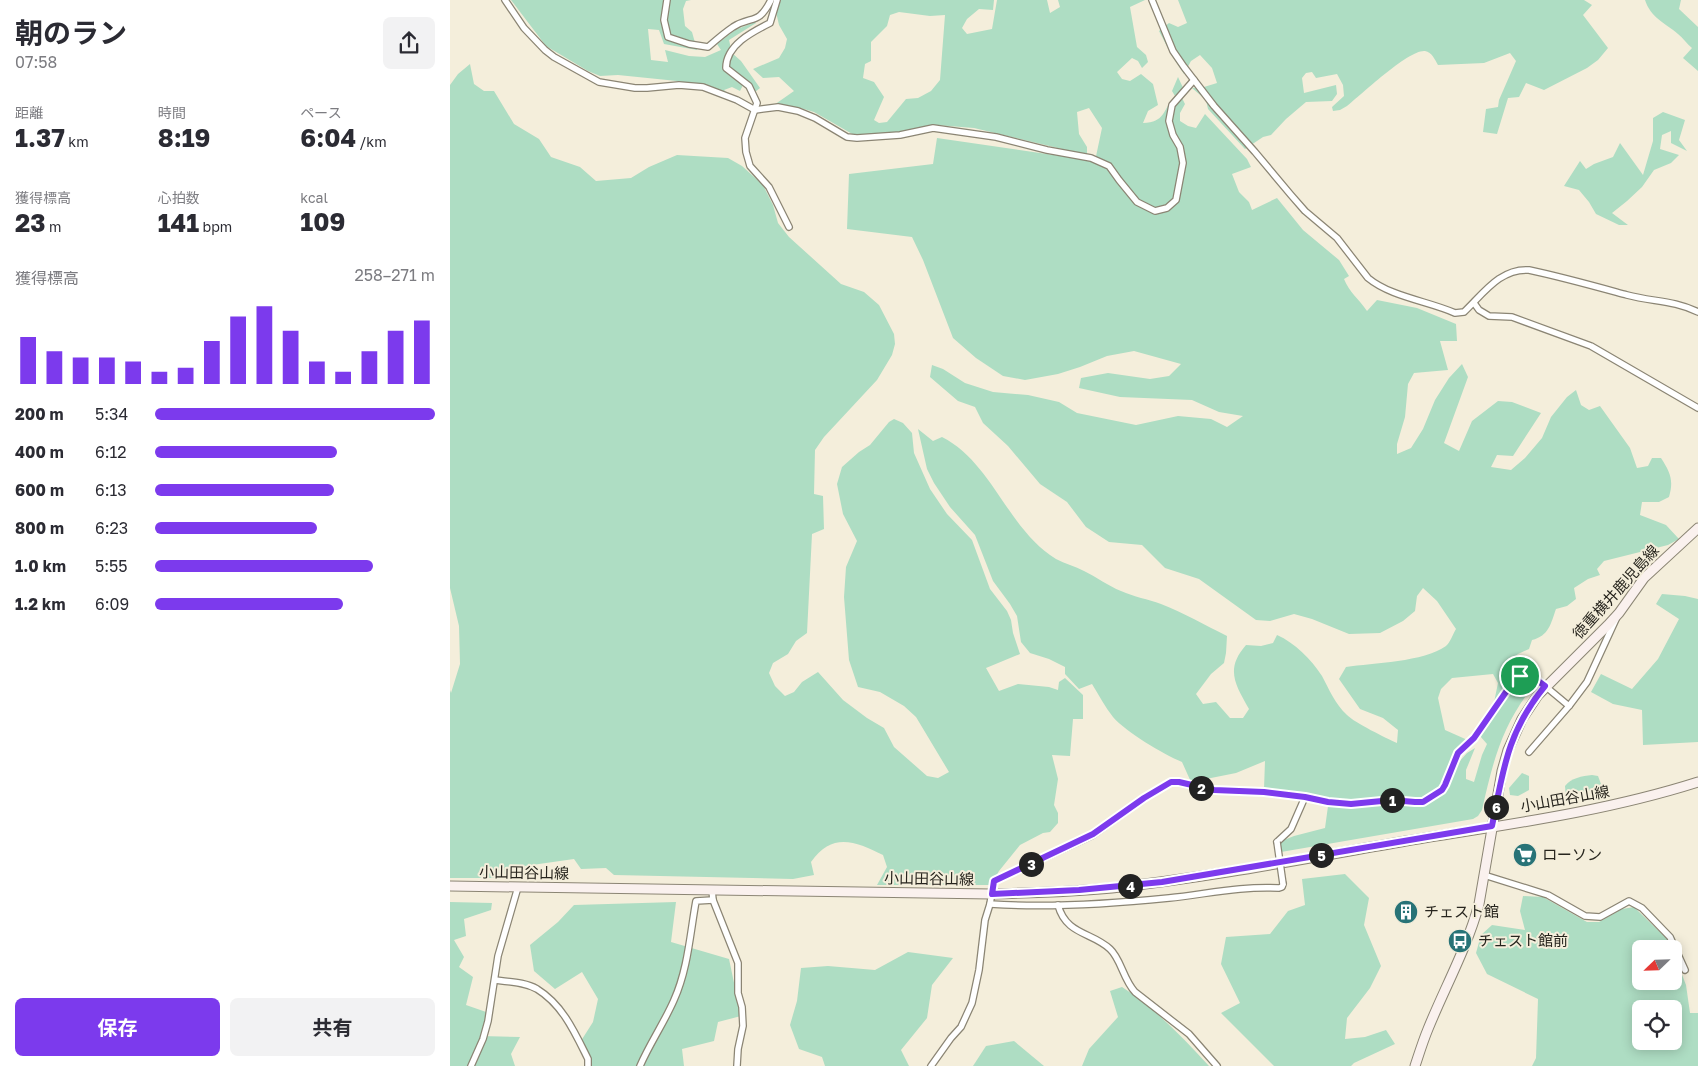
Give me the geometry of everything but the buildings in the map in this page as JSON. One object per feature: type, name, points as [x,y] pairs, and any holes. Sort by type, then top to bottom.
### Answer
[{"type":"main road","name":"徳重横井鹿児島線","points":[[1415,1066],[1428,1030],[1469,934],[1479,904],[1502,771],[1508,750],[1522,719],[1545,686],[1619,613],[1644,578],[1698,528]]},
{"type":"main road","name":"小山田谷山線","points":[[450,886],[992,894],[1070,891],[1162,882],[1492,826],[1612,805],[1698,782]]},
{"type":"street","points":[[505,0],[524,28],[554,58],[599,82],[635,88],[679,84],[703,87],[737,100],[755,110],[778,107],[798,111],[815,118],[847,137],[900,135],[933,128],[996,137],[1047,150],[1091,158],[1109,166],[1137,202],[1155,211],[1167,208],[1176,200],[1183,163],[1180,147],[1173,135],[1169,121],[1172,105],[1194,80]]},
{"type":"street","points":[[667,0],[664,20],[668,38],[708,47],[735,26],[763,14],[771,0]]},
{"type":"street","points":[[777,0],[770,22],[748,35],[738,44],[726,59],[726,68],[750,86],[757,103],[745,138],[746,152],[750,166],[769,187],[789,227]]},
{"type":"street","points":[[1152,0],[1173,52],[1194,80],[1305,211],[1337,238],[1368,278],[1375,283],[1386,289],[1455,313],[1464,312],[1493,282],[1514,272],[1529,270],[1580,281],[1629,295],[1672,302],[1698,312]]},
{"type":"street","points":[[1474,303],[1479,310],[1489,316],[1512,317],[1591,346],[1698,408]]},
{"type":"street","points":[[1529,752],[1587,682],[1619,613]]},
{"type":"street","points":[[931,1066],[961,1027],[972,1003],[979,970],[985,920],[994,881],[1093,834],[1144,798],[1171,782],[1214,790],[1247,790],[1351,804],[1392,800],[1415,802],[1428,800],[1442,790],[1458,753],[1474,738],[1515,679],[1526,675],[1534,678],[1569,706]]},
{"type":"street","points":[[990,904],[1058,905],[1171,897],[1253,886],[1282,887],[1276,842],[1291,829],[1305,797]]},
{"type":"street","points":[[1484,875],[1548,895],[1585,916],[1600,917],[1629,901],[1642,908],[1670,937],[1685,970]]},
{"type":"street","points":[[471,1066],[483,1039],[488,1021],[498,956],[518,887]]},
{"type":"street","points":[[712,890],[712,900],[738,963],[738,993],[742,1007],[743,1026],[738,1049],[737,1066]]},
{"type":"street","points":[[640,1066],[674,1000],[690,940],[696,901],[712,900]]},
{"type":"street","points":[[1058,905],[1062,915],[1072,927],[1110,949],[1116,957],[1128,984],[1135,992],[1189,1034],[1217,1066]]},
{"type":"street","points":[[495,980],[537,989],[557,1005],[588,1058],[588,1066]]},
{"type":"green space","points":[[511,0],[691,0],[686,1],[683,9],[685,26],[692,32],[697,50],[664,44],[659,30],[648,29],[651,60],[668,62],[665,50],[689,56],[705,57],[721,50],[717,44],[735,30],[755,22],[729,40],[732,53],[741,61],[760,88],[755,92],[743,85],[740,91],[732,87],[724,90],[740,105],[713,88],[677,81],[618,75],[600,76],[546,46]]},
{"type":"green space","points":[[781,0],[994,0],[993,10],[979,9],[967,19],[962,28],[967,34],[992,29],[997,0],[1047,0],[1050,13],[1060,7],[1058,0],[1145,0],[1130,7],[1137,47],[1146,55],[1148,62],[1142,68],[1138,61],[1132,58],[1117,72],[1122,79],[1130,81],[1141,74],[1153,84],[1158,105],[1148,111],[1143,123],[1156,121],[1160,118],[1175,96],[1172,91],[1178,77],[1185,92],[1182,98],[1185,104],[1180,113],[1180,121],[1196,128],[1205,114],[1247,159],[1251,167],[1232,174],[1239,192],[1249,202],[1252,210],[1277,198],[1303,230],[1339,260],[1349,276],[1344,279],[1346,284],[1367,311],[1377,300],[1417,308],[1456,324],[1457,341],[1440,341],[1448,370],[1414,373],[1408,384],[1405,417],[1397,444],[1397,454],[1411,448],[1423,429],[1435,400],[1449,378],[1462,364],[1468,377],[1444,443],[1459,451],[1472,421],[1498,401],[1512,402],[1541,413],[1513,456],[1497,455],[1491,467],[1511,470],[1525,458],[1542,438],[1551,417],[1567,397],[1576,390],[1581,405],[1589,410],[1600,406],[1630,448],[1637,468],[1648,466],[1652,458],[1661,458],[1670,476],[1669,497],[1659,502],[1642,502],[1640,515],[1666,525],[1679,539],[1668,545],[1604,561],[1597,569],[1600,575],[1588,579],[1574,588],[1576,599],[1567,606],[1556,609],[1546,632],[1532,640],[1529,649],[1518,654],[1503,666],[1503,675],[1514,671],[1522,672],[1503,693],[1492,712],[1498,683],[1493,674],[1452,678],[1441,689],[1438,698],[1445,730],[1472,742],[1453,761],[1457,764],[1467,753],[1475,748],[1466,770],[1466,779],[1474,782],[1487,744],[1480,736],[1513,687],[1524,679],[1530,680],[1535,684],[1514,714],[1500,744],[1482,810],[1478,816],[1473,819],[1281,852],[1279,842],[1325,828],[1329,799],[1301,793],[1264,789],[1265,761],[1236,773],[1191,782],[1182,762],[1145,742],[1119,723],[1110,713],[1092,684],[1079,689],[1065,674],[1065,667],[1030,653],[1021,642],[1017,616],[993,581],[975,535],[950,507],[927,469],[918,429],[933,441],[942,437],[960,448],[988,479],[1025,531],[1039,546],[1056,559],[1081,569],[1116,589],[1156,602],[1227,636],[1224,663],[1211,674],[1196,694],[1203,704],[1216,702],[1230,718],[1243,718],[1249,709],[1234,677],[1234,669],[1240,654],[1246,645],[1261,646],[1273,643],[1277,635],[1296,647],[1313,664],[1347,715],[1363,726],[1397,743],[1398,730],[1383,718],[1360,709],[1339,679],[1346,667],[1412,659],[1436,651],[1447,645],[1456,629],[1437,601],[1423,588],[1417,596],[1415,611],[1403,621],[1380,633],[1349,634],[1294,614],[1270,621],[1256,620],[1199,579],[1165,568],[1142,545],[1109,542],[1086,527],[1067,502],[1040,484],[1008,446],[983,423],[975,407],[958,401],[930,377],[932,365],[943,369],[965,383],[993,392],[1028,395],[1059,402],[1077,413],[1136,425],[1178,416],[1211,419],[1227,427],[1243,416],[1219,412],[1192,400],[1120,397],[1079,388],[1081,378],[1108,373],[1150,379],[1169,376],[1181,364],[1134,351],[1107,356],[1058,374],[1025,380],[1003,376],[976,358],[953,338],[923,260],[912,237],[847,229],[849,174],[933,164],[937,138],[1095,161],[1102,128],[1089,108],[1077,112],[1079,134],[1087,147],[1087,155],[974,128],[936,125],[907,134],[854,135],[814,112],[797,107],[764,112],[794,91],[779,77],[763,78],[753,69],[779,58],[785,48],[787,39],[779,25],[776,12]],"holes":[[[899,12],[930,16],[945,15],[940,80],[931,91],[918,98],[906,99],[887,122],[879,123],[874,120],[884,97],[874,82],[863,78],[865,64],[871,61],[871,42],[887,26],[890,15]]]},
{"type":"green space","points":[[1178,0],[1584,0],[1592,5],[1583,15],[1608,48],[1598,60],[1587,68],[1544,90],[1526,83],[1519,97],[1508,98],[1497,134],[1483,132],[1486,109],[1498,107],[1499,100],[1516,61],[1510,53],[1484,63],[1438,65],[1430,53],[1425,51],[1418,52],[1397,65],[1347,106],[1333,111],[1332,107],[1344,96],[1343,85],[1337,74],[1316,78],[1312,72],[1306,73],[1302,78],[1304,93],[1336,85],[1337,94],[1332,101],[1306,102],[1271,135],[1263,137],[1245,149],[1208,109],[1206,100],[1192,88],[1217,83],[1212,68],[1200,55],[1191,61],[1184,74],[1159,31],[1169,23],[1178,27],[1187,23]]},
{"type":"green space","points":[[1645,0],[1681,0],[1679,9],[1698,27],[1698,71],[1683,58],[1692,48],[1678,34],[1654,16]]},
{"type":"green space","points":[[470,64],[474,84],[484,91],[494,91],[514,124],[539,139],[551,157],[580,167],[596,181],[631,178],[649,167],[677,155],[728,158],[742,166],[763,185],[773,205],[778,223],[789,237],[841,284],[864,292],[879,305],[894,334],[895,344],[892,355],[877,380],[824,437],[815,450],[814,494],[823,496],[824,529],[812,534],[807,633],[796,641],[788,654],[773,663],[769,673],[775,686],[785,696],[794,692],[802,682],[818,672],[843,700],[884,728],[894,747],[927,776],[938,778],[949,772],[916,717],[904,706],[880,692],[858,687],[849,660],[844,597],[846,567],[857,541],[843,514],[837,484],[842,467],[870,445],[889,422],[894,419],[903,423],[912,433],[914,453],[930,489],[947,514],[972,540],[990,589],[1007,611],[1011,620],[1020,654],[986,668],[999,691],[1018,684],[1049,687],[1058,690],[1059,682],[1065,678],[1083,695],[1083,719],[1073,719],[1070,756],[1052,755],[1058,779],[1054,805],[1058,813],[1058,823],[1050,832],[1043,833],[1020,845],[999,871],[991,885],[877,885],[887,867],[883,855],[863,846],[844,842],[827,846],[819,853],[811,862],[814,875],[793,879],[614,875],[606,868],[581,869],[574,859],[525,866],[521,878],[450,878],[450,690],[451,693],[460,664],[459,626],[450,588],[450,85],[458,74]]},
{"type":"green space","points":[[1663,112],[1685,120],[1679,140],[1687,151],[1671,143],[1671,131],[1662,135],[1660,149],[1679,155],[1671,163],[1654,170],[1642,187],[1612,213],[1628,225],[1619,225],[1596,214],[1579,190],[1564,186],[1580,161],[1586,169],[1613,157],[1620,143],[1643,175],[1653,141],[1653,118]]},
{"type":"green space","points":[[1662,594],[1698,599],[1698,742],[1643,745],[1642,710],[1613,704],[1591,692],[1601,674],[1632,689],[1658,659],[1679,619],[1656,604]]},
{"type":"green space","points":[[1522,773],[1529,776],[1529,790],[1518,796],[1510,795],[1509,788]]},
{"type":"green space","points":[[1592,775],[1598,776],[1601,784],[1589,791],[1566,797],[1565,786],[1567,783],[1577,778]]},
{"type":"green space","points":[[1345,874],[1369,898],[1364,925],[1381,966],[1370,988],[1347,1018],[1345,1039],[1365,1037],[1386,1030],[1395,1044],[1351,1066],[1274,1066],[1221,1013],[1240,1003],[1221,964],[1226,937],[1270,934],[1288,911],[1305,905],[1302,879]]},
{"type":"green space","points":[[1523,896],[1543,897],[1587,922],[1599,922],[1622,909],[1634,907],[1668,940],[1632,940],[1632,990],[1682,990],[1682,975],[1686,985],[1690,1013],[1698,1013],[1698,1066],[1532,1066],[1536,1058],[1538,999],[1487,974],[1476,953],[1481,935],[1492,925],[1525,930],[1520,911]]},
{"type":"green space","points":[[450,902],[492,903],[491,910],[464,919],[466,936],[454,940],[464,957],[459,967],[473,977],[466,1005],[489,1013],[481,1036],[520,1037],[511,1054],[515,1066],[450,1066]]},
{"type":"green space","points":[[676,902],[671,942],[729,959],[741,1016],[718,1022],[714,1041],[682,1049],[684,1066],[587,1066],[579,1044],[593,1022],[598,999],[582,972],[555,989],[534,971],[530,945],[558,922],[574,905]]},
{"type":"green space","points":[[908,952],[953,958],[932,985],[927,1018],[901,1050],[909,1066],[825,1066],[822,1057],[799,1049],[790,1025],[797,1001],[801,968],[828,966],[875,970]]},
{"type":"green space","points":[[1122,987],[1157,1014],[1209,1066],[1082,1066],[1089,1049],[1118,1017],[1110,991]]},
{"type":"green space","points":[[1014,1041],[1044,1066],[973,1066],[986,1046]]},
{"type":"place","name":"ローソン","points":[[1525,855]]},
{"type":"place","name":"チェスト館","points":[[1406,912]]},
{"type":"place","name":"チェスト館前","points":[[1460,941]]},
{"type":"route","points":[[1526,675],[1534,678],[1545,686],[1522,719],[1508,750],[1502,771],[1492,826],[1162,882],[1111,888],[992,894],[994,881],[1093,834],[1158,788],[1171,782],[1179,782],[1204,789],[1247,790],[1351,804],[1392,800],[1423,802],[1428,800],[1442,790],[1458,753],[1474,738],[1509,686],[1520,676],[1526,675]]}]
